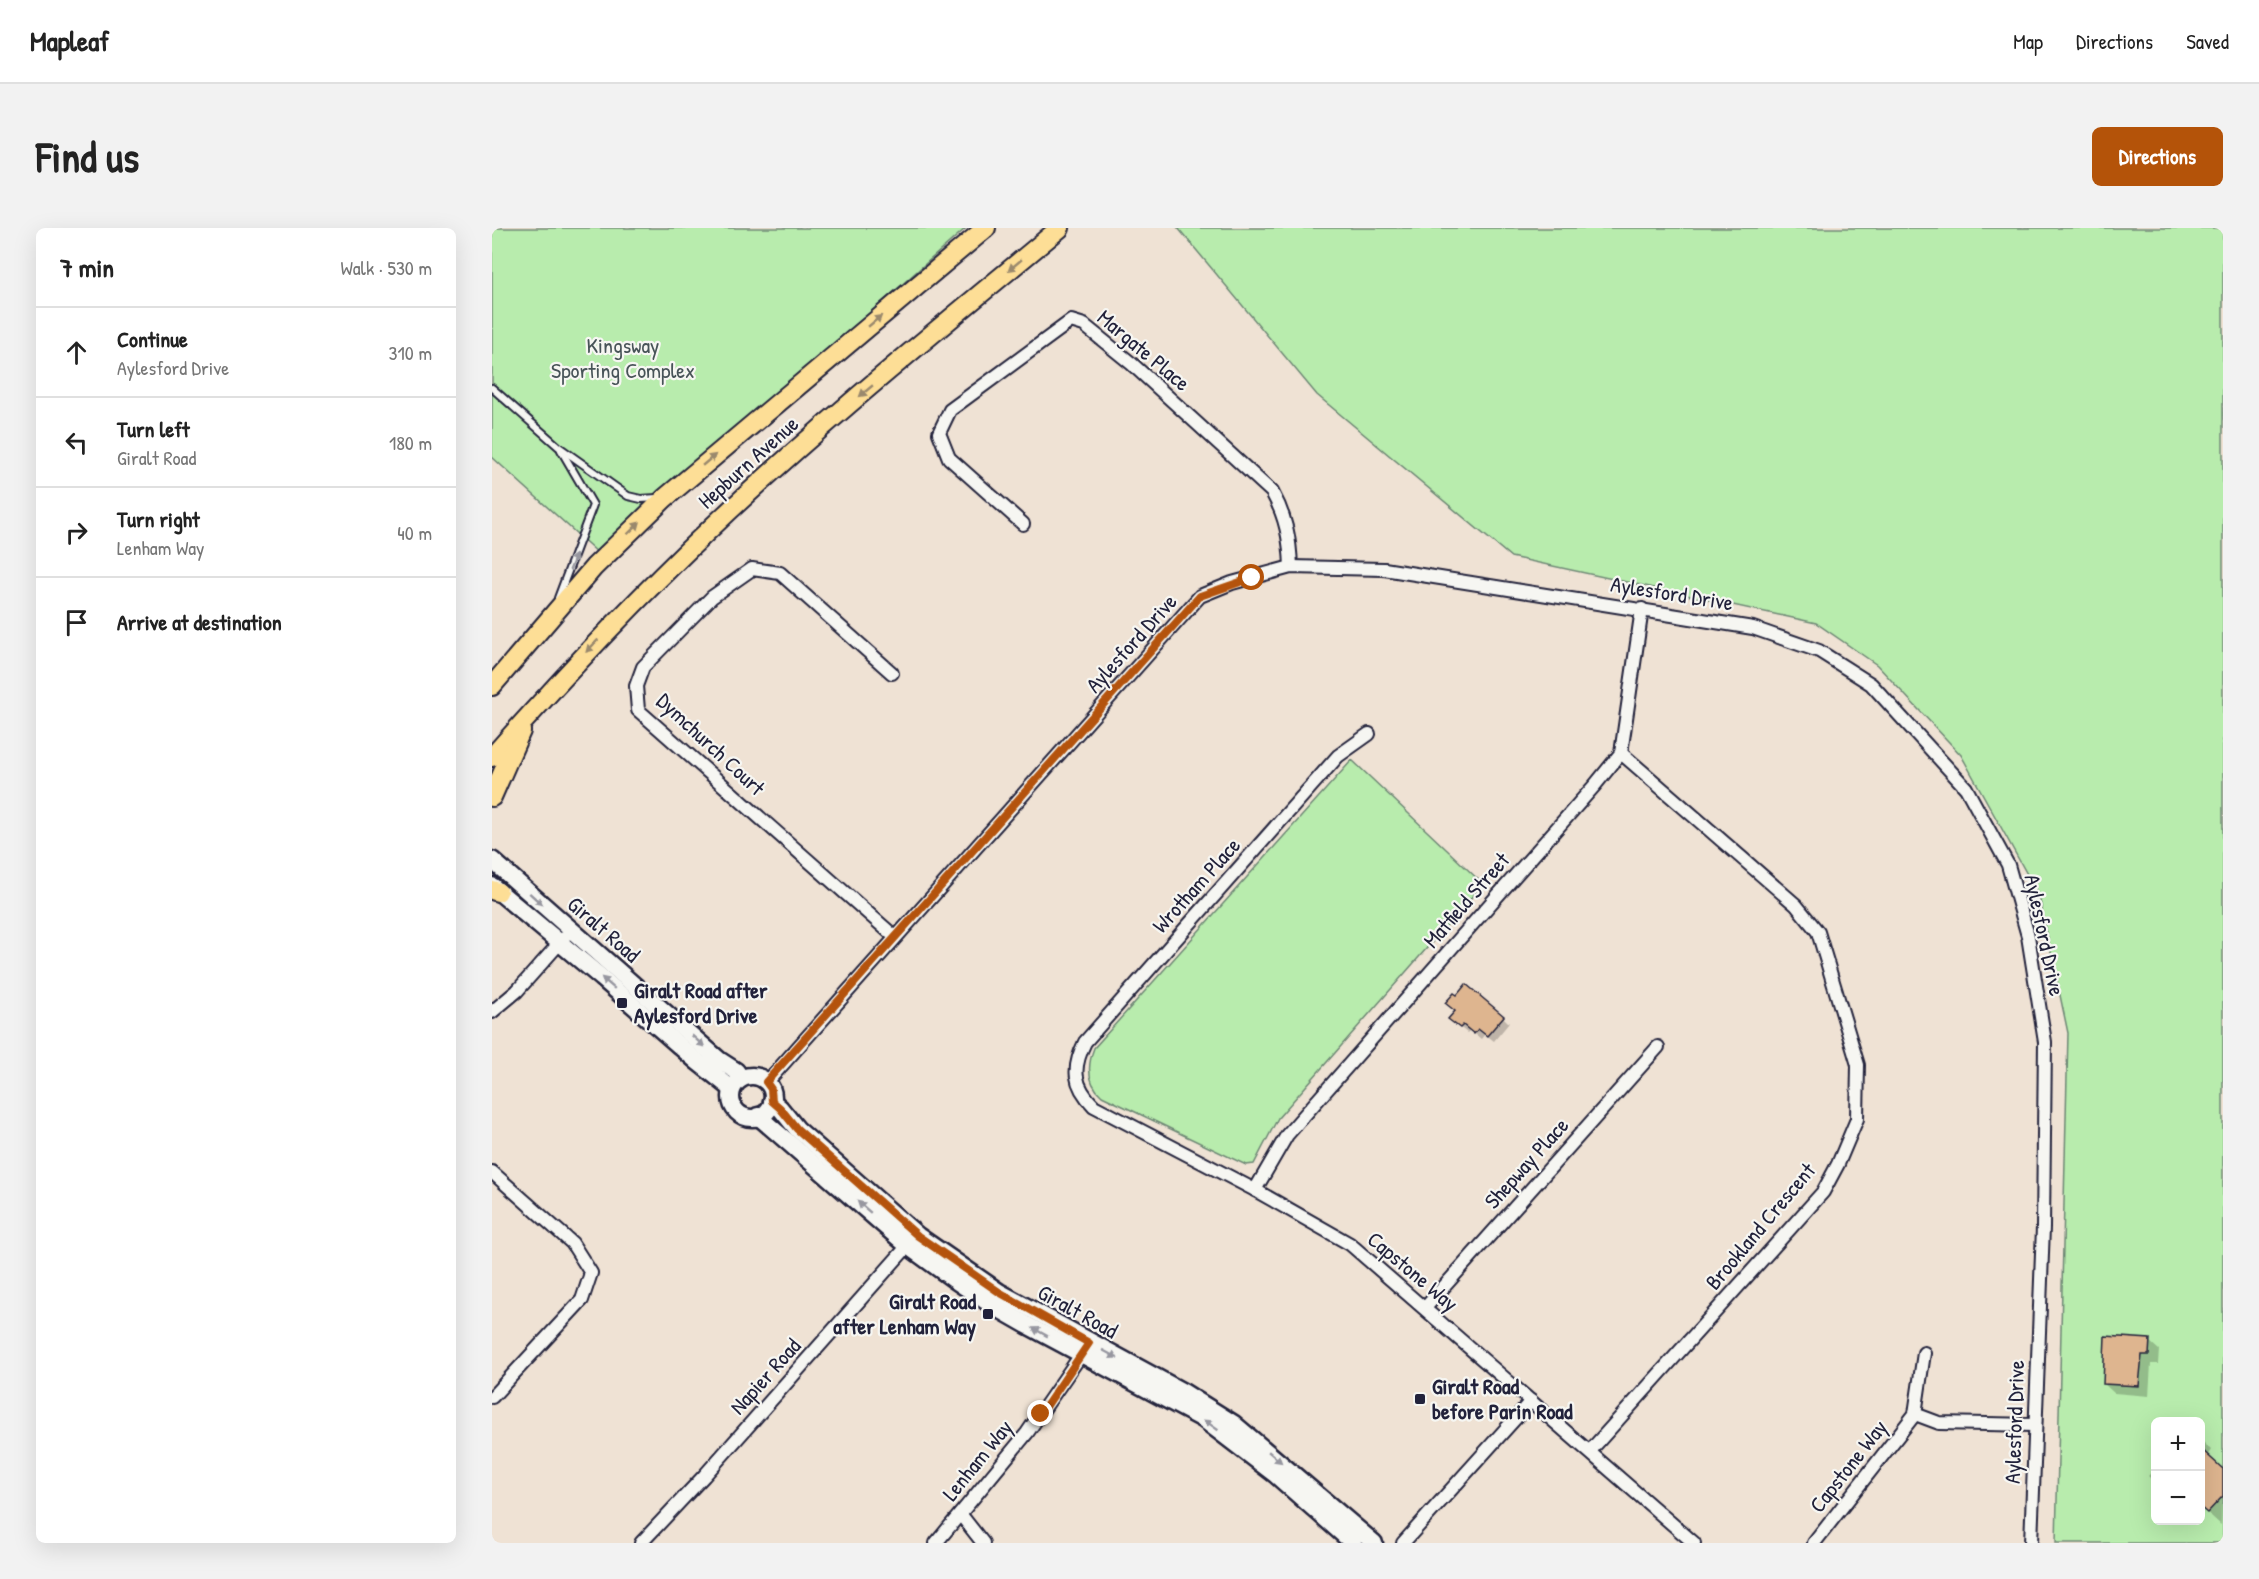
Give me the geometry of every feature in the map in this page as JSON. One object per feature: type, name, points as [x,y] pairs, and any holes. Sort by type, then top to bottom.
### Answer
[{"type":"main road","name":"Hepburn Avenue","points":[[492,686],[594,567],[665,498],[986,228]]},
{"type":"main road","name":"Hepburn Avenue","points":[[492,757],[633,604],[710,529],[797,449],[1060,228]]},
{"type":"main road","points":[[492,797],[528,716]]},
{"type":"street","name":"Margate Place","points":[[1023,524],[949,458],[939,433],[950,410],[1071,321],[1084,325],[1132,364],[1272,492],[1281,507],[1289,535],[1291,567]]},
{"type":"street","name":"Aylesford Drive","points":[[766,1082],[1200,596],[1232,583],[1291,567],[1384,569],[1753,628],[1819,651],[1871,684],[1966,788],[2008,865],[2028,936],[2045,1042],[2043,1227],[2031,1543]]},
{"type":"street","name":"Dymchurch Court","points":[[892,673],[780,573],[752,569],[712,597],[643,667],[636,686],[638,710],[895,937]]},
{"type":"street","points":[[1621,753],[1642,609]]},
{"type":"street","name":"Wrotham Place","points":[[1077,1077],[1076,1060],[1085,1042],[1338,756],[1368,734]]},
{"type":"street","name":"Matfield Street","points":[[1255,1190],[1287,1135],[1621,753]]},
{"type":"street","name":"Brookland Crescent","points":[[1590,1451],[1823,1192],[1857,1119],[1858,1065],[1818,932],[1796,905],[1621,753]]},
{"type":"street","name":"Giralt Road","points":[[492,860],[565,937],[698,1062],[737,1083]]},
{"type":"street","name":"Giralt Road","points":[[494,889],[565,937]]},
{"type":"street","points":[[492,1012],[517,991],[565,937]]},
{"type":"street","name":"Shepway Place","points":[[1425,1308],[1658,1047]]},
{"type":"street","points":[[754,1076],[766,1082],[771,1089],[772,1101],[768,1109],[758,1116],[747,1117],[738,1112],[732,1103],[737,1083],[754,1076]]},
{"type":"street","name":"Capstone Way","points":[[1077,1077],[1083,1095],[1094,1106],[1255,1190],[1350,1244],[1694,1543]]},
{"type":"street","name":"Giralt Road","points":[[772,1101],[797,1129],[913,1241]]},
{"type":"street","name":"Giralt Road","points":[[758,1116],[992,1305],[1183,1392],[1234,1424],[1374,1543]]},
{"type":"street","points":[[492,1172],[572,1243],[591,1273],[582,1300],[492,1397]]},
{"type":"street","name":"Napier Road","points":[[641,1543],[704,1476],[913,1241]]},
{"type":"street","name":"Giralt Road","points":[[1085,1349],[1203,1419],[1276,1475],[1353,1543]]},
{"type":"street","name":"Lenham Way","points":[[936,1543],[1027,1433],[1085,1349]]},
{"type":"street","name":"Capstone Way","points":[[1814,1543],[1915,1414],[1924,1353]]},
{"type":"street","points":[[1403,1543],[1531,1401]]},
{"type":"street","name":"Capstone Way","points":[[1915,1414],[1939,1423],[2034,1425]]},
{"type":"street","points":[[961,1515],[983,1543]]},
{"type":"lane","points":[[492,388],[559,447],[628,496],[641,499],[665,498]]},
{"type":"lane","points":[[551,617],[593,505],[559,447]]},
{"type":"green space","name":"Kingsway Sporting Complex","points":[[492,228],[966,228],[598,553],[492,457]]},
{"type":"green space","points":[[1178,228],[2223,228],[2223,1543],[2056,1543],[2068,1033],[2039,896],[1961,755],[1877,665],[1816,623],[1511,557],[1317,395]]},
{"type":"green space","points":[[1352,760],[1483,884],[1278,1118],[1254,1164],[1246,1165],[1102,1096],[1093,1086],[1090,1074],[1090,1061],[1094,1048]]},
{"type":"building","points":[[1466,984],[1504,1016],[1487,1036],[1478,1029],[1474,1034],[1463,1025],[1460,1028],[1448,1019],[1455,1011],[1445,1003],[1454,993],[1457,995]]},
{"type":"building","points":[[2105,1336],[2150,1339],[2149,1355],[2142,1355],[2139,1386],[2103,1384]]},
{"type":"building","points":[[2205,1453],[2223,1469],[2223,1496],[2207,1513],[2205,1511]]},
{"type":"place","name":"Giralt Road after Aylesford Drive","points":[[622,1003]]},
{"type":"place","name":"Giralt Road after Lenham Way","points":[[988,1314]]},
{"type":"place","name":"Giralt Road before Parin Road","points":[[1420,1399]]},
{"type":"route","points":[[1041,1414],[1089,1343],[999,1292],[918,1236],[797,1129],[772,1101],[771,1089],[766,1082],[1200,596],[1232,583],[1252,578]]}]
